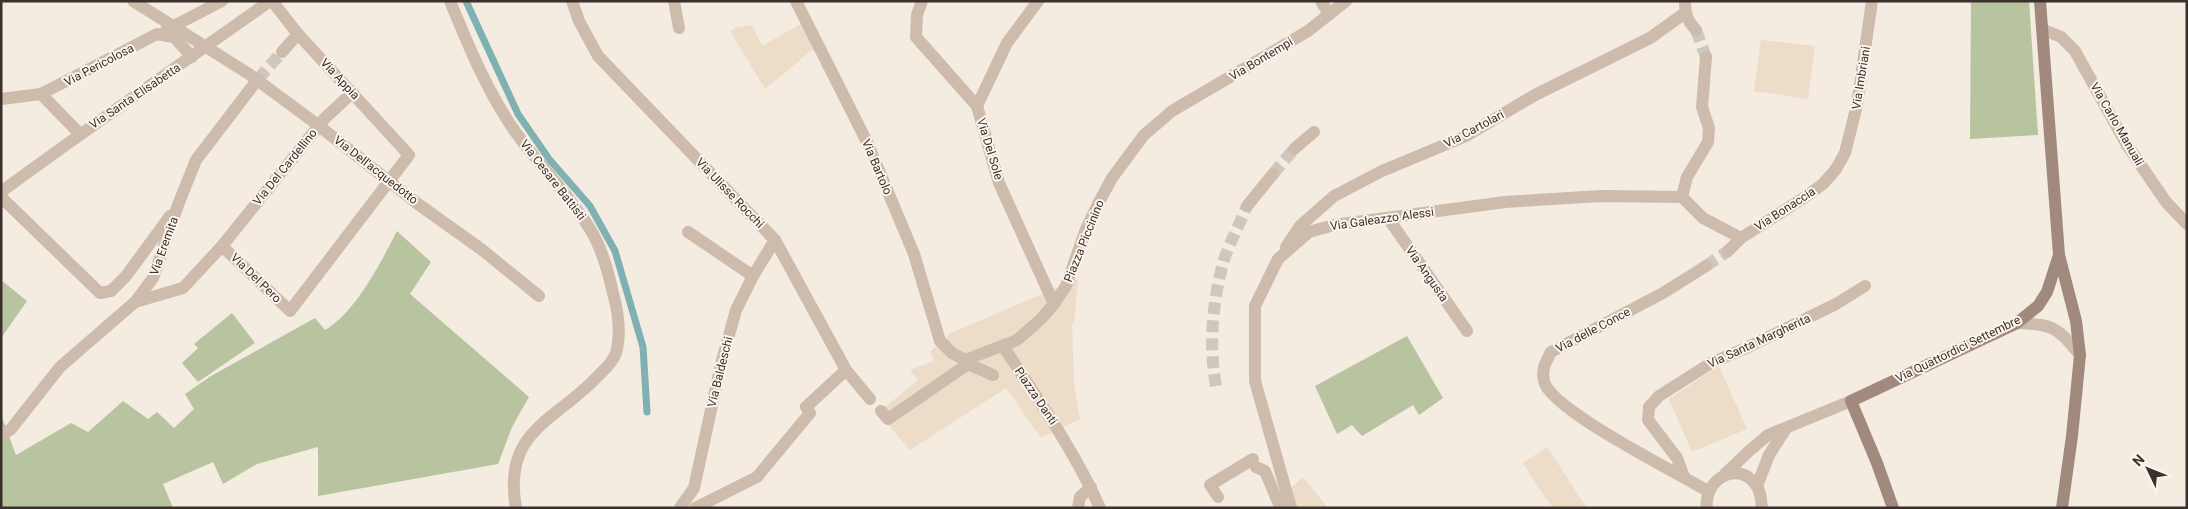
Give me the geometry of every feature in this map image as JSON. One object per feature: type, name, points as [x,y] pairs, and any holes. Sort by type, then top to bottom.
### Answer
[{"type":"main road","name":"Via Quattordici Settembre","points":[[1851,402],[2017,323],[2038,306],[2047,292],[2059,255],[2044,30],[2040,1]]},
{"type":"main road","points":[[2059,255],[2076,321],[2080,355],[2072,436],[2062,508]]},
{"type":"main road","points":[[1851,402],[1878,463],[1893,508]]},
{"type":"street","name":"Via Dell'acquedotto","points":[[133,1],[248,74],[314,122],[418,204],[482,249],[539,296]]},
{"type":"street","name":"Via Pericolosa","points":[[41,94],[222,1]]},
{"type":"street","name":"Via Appia","points":[[271,1],[298,34],[409,155],[290,311]]},
{"type":"street","name":"Via Santa Elisabetta","points":[[1,192],[80,134],[271,1]]},
{"type":"street","name":"Via Cesare Battisti","points":[[450,1],[496,101],[524,143],[569,198],[591,230],[602,254],[619,315],[617,350],[611,362],[590,386],[552,414],[535,430],[519,453],[514,477],[516,508]]},
{"type":"street","name":"Via Ulisse Rocchi","points":[[572,1],[579,21],[598,56],[775,240],[846,370],[870,399]]},
{"type":"street","points":[[674,1],[679,28]]},
{"type":"street","name":"Via Bartolo","points":[[796,1],[867,142],[904,228],[917,262],[940,341],[952,353],[966,362]]},
{"type":"street","points":[[922,1],[917,14],[916,37],[977,106]]},
{"type":"street","name":"Via Del Sole","points":[[1038,1],[1007,42],[977,106],[999,183],[1054,304]]},
{"type":"street","points":[[1322,1],[1329,14]]},
{"type":"street","name":"Via Bontempi","points":[[1172,111],[1308,31],[1346,1]]},
{"type":"street","name":"Via Imbriani","points":[[1845,153],[1857,105],[1872,1]]},
{"type":"street","points":[[1685,7],[1688,21],[1696,30]]},
{"type":"street","name":"Via Cartolari","points":[[1278,259],[1300,226],[1334,196],[1382,171],[1466,136],[1534,95],[1650,38],[1685,7]]},
{"type":"street","name":"Via Carlo Manuali","points":[[2044,30],[2061,37],[2075,51],[2128,145],[2166,202],[2187,224]]},
{"type":"street","points":[[157,34],[174,37],[192,57]]},
{"type":"street","points":[[282,52],[298,34]]},
{"type":"street","points":[[1706,58],[1702,107],[1709,128],[1708,142],[1687,177],[1682,197],[1703,218],[1741,238],[1728,251]]},
{"type":"street","name":"Via Eremita","points":[[1,436],[11,428],[60,367],[135,302],[153,278],[178,205],[196,160],[258,79]]},
{"type":"street","name":"Via Del Cardellino","points":[[135,302],[183,288],[222,246],[324,118],[352,92]]},
{"type":"street","points":[[1,99],[41,94],[80,134]]},
{"type":"street","name":"Piazza Piccinino","points":[[1054,304],[1066,286],[1086,228],[1112,178],[1144,135],[1172,111]]},
{"type":"street","points":[[1294,149],[1314,132]]},
{"type":"street","name":"Via Bonaccia","points":[[1741,238],[1798,203],[1823,184],[1836,169],[1845,153]]},
{"type":"street","points":[[1247,206],[1273,174]]},
{"type":"street","name":"Via Galeazzo Alessi","points":[[1291,508],[1255,381],[1255,306],[1278,259],[1309,232],[1334,225],[1505,202],[1601,196],[1682,197]]},
{"type":"street","points":[[1,197],[100,293],[111,291],[126,276],[178,205]]},
{"type":"street","name":"Via Angusta","points":[[1388,218],[1467,331]]},
{"type":"street","points":[[688,232],[753,276]]},
{"type":"street","name":"Via Baldeschi","points":[[680,508],[691,486],[736,310],[753,276],[775,240]]},
{"type":"street","name":"Via Del Pero","points":[[222,246],[290,311]]},
{"type":"street","name":"Via delle Conce","points":[[1706,266],[1663,293],[1552,352],[1542,368],[1544,382],[1553,395],[1587,422],[1709,492]]},
{"type":"street","name":"Via Santa Margherita","points":[[1684,476],[1677,458],[1648,420],[1649,407],[1659,396],[1711,362],[1746,348],[1827,308],[1865,286]]},
{"type":"street","points":[[884,415],[966,362],[1017,340],[1041,319],[1054,304]]},
{"type":"street","points":[[2017,323],[2046,325],[2063,334],[2080,355]]},
{"type":"street","name":"Piazza Danti","points":[[1003,346],[1068,445],[1100,508]]},
{"type":"street","points":[[966,362],[993,375]]},
{"type":"street","points":[[695,508],[757,477],[810,413],[806,407],[846,370]]},
{"type":"street","name":"Via Quattordici Settembre","points":[[1709,492],[1717,480],[1768,435],[1785,430],[1851,402]]},
{"type":"street","points":[[1762,508],[1757,486],[1775,442],[1785,430]]},
{"type":"street","points":[[1218,497],[1210,485],[1255,463],[1265,471],[1278,502],[1291,508]]},
{"type":"street","points":[[1725,474],[1736,472],[1743,474],[1757,486]]},
{"type":"street","points":[[1078,508],[1080,497],[1091,487]]},
{"type":"street","points":[[1708,508],[1707,498],[1709,492]]},
{"type":"green space","points":[[1971,1],[2029,1],[2038,135],[1970,139]]},
{"type":"green space","points":[[397,231],[431,262],[410,294],[529,397],[512,427],[498,464],[318,496],[318,447],[257,464],[223,484],[213,462],[163,484],[173,508],[1,508],[1,415],[16,455],[71,423],[88,432],[123,401],[148,419],[157,412],[174,428],[194,409],[185,394],[211,376],[315,318],[325,330],[336,322],[367,285]]},
{"type":"green space","points":[[1,280],[27,301],[1,338]]},
{"type":"green space","points":[[232,313],[255,343],[198,382],[182,363],[198,348],[194,344]]},
{"type":"green space","points":[[1407,336],[1443,398],[1419,415],[1413,405],[1362,436],[1352,425],[1337,434],[1315,386]]},
{"type":"shaded area","points":[[806,21],[818,45],[765,89],[730,31],[735,28],[752,25],[762,46]]},
{"type":"shaded area","points":[[1761,40],[1815,46],[1808,99],[1754,91]]},
{"type":"shaded area","points":[[1078,279],[1074,323],[1072,324],[1074,383],[1080,419],[1041,438],[1006,388],[910,450],[878,413],[918,380],[910,370],[934,361],[930,352],[951,333]]},
{"type":"shaded area","points":[[1719,366],[1747,429],[1692,452],[1669,399]]},
{"type":"shaded area","points":[[1547,447],[1587,508],[1553,508],[1539,488],[1523,463]]},
{"type":"shaded area","points":[[1303,477],[1328,508],[1271,507]]},
{"type":"waterway","points":[[466,1],[518,114],[549,159],[590,206],[615,251],[643,347],[647,412]]},
{"type":"tunnel","points":[[1696,30],[1706,57]]},
{"type":"tunnel","points":[[258,79],[282,52]]},
{"type":"tunnel","points":[[1273,174],[1294,149]]},
{"type":"tunnel","points":[[1216,386],[1212,341],[1216,297],[1224,259],[1247,206]]},
{"type":"tunnel","points":[[1706,266],[1728,251]]}]
